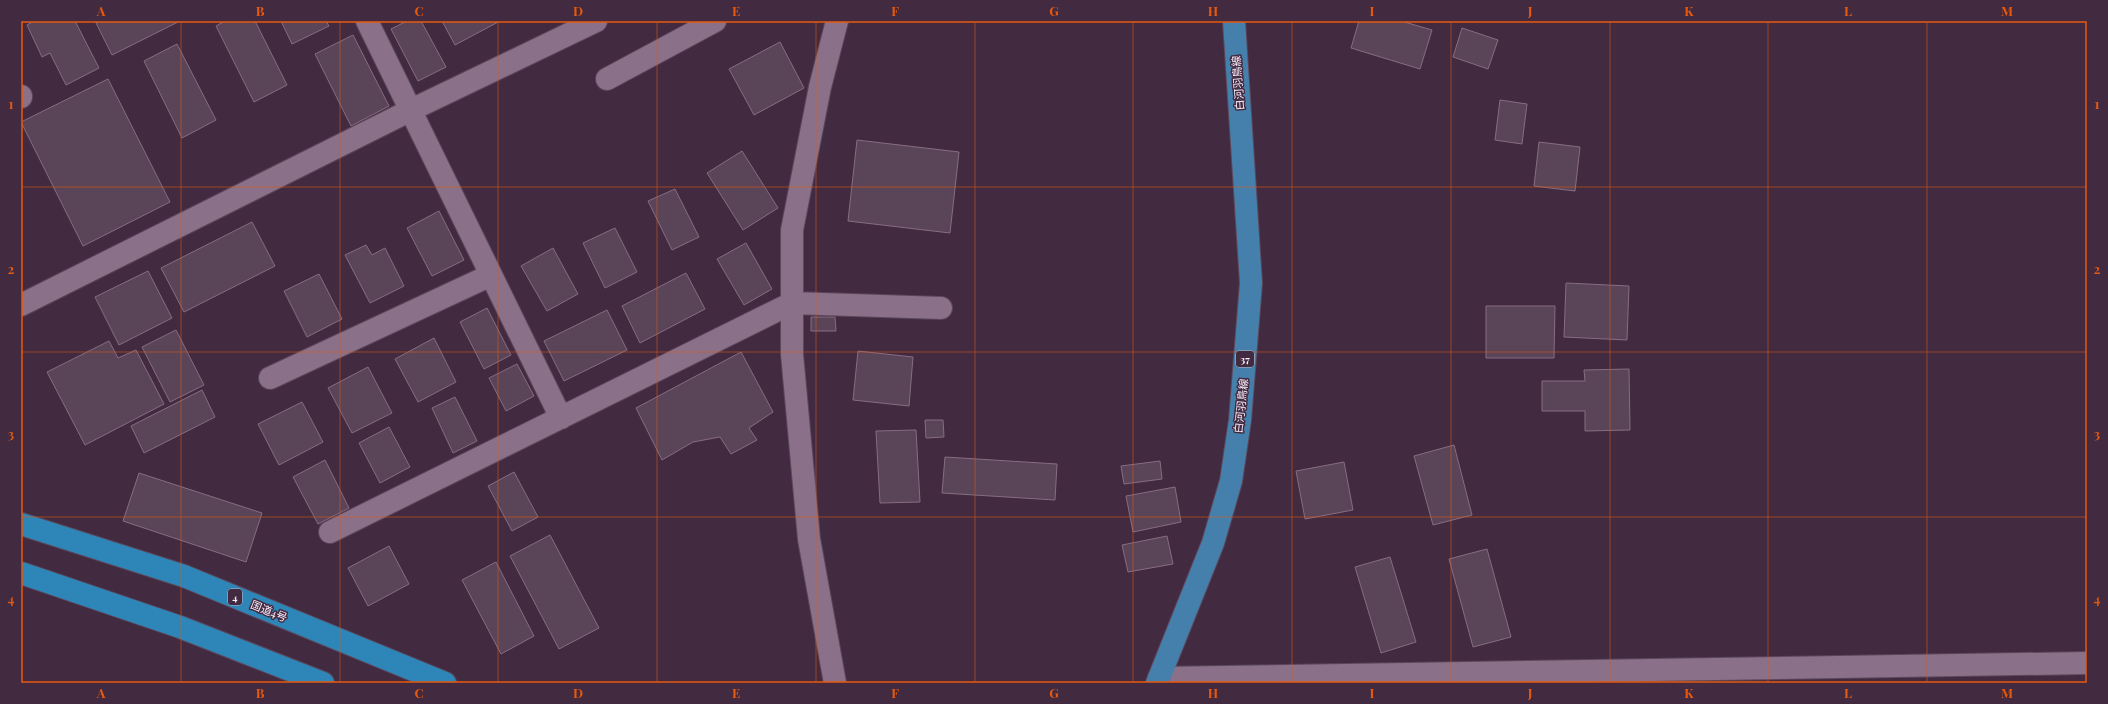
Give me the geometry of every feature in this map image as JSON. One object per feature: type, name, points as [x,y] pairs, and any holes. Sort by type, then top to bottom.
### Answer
[{"type":"highway","name":"国道4号","points":[[21,524],[184,576],[445,683]]},
{"type":"highway","points":[[21,573],[180,627],[323,683]]},
{"type":"main road","name":"白河羽鳥線","points":[[1158,681],[1213,543],[1231,480],[1240,420],[1251,283],[1234,21]]},
{"type":"street","points":[[367,21],[561,418]]},
{"type":"street","points":[[21,305],[410,110],[596,21]]},
{"type":"street","points":[[607,79],[715,21]]},
{"type":"street","points":[[835,683],[809,539],[792,354],[792,230],[820,87],[837,21]]},
{"type":"street","points":[[270,378],[492,275]]},
{"type":"street","points":[[330,532],[792,303],[941,308]]},
{"type":"street","points":[[1158,681],[2087,663]]},
{"type":"building","points":[[34,21],[75,21],[99,68],[66,85],[50,53],[42,57],[27,25]]},
{"type":"building","points":[[100,21],[180,21],[112,55],[96,23]]},
{"type":"building","points":[[225,21],[255,21],[287,85],[254,102],[216,26]]},
{"type":"building","points":[[281,21],[326,21],[329,26],[292,44]]},
{"type":"building","points":[[407,21],[421,21],[446,67],[418,81],[391,29]]},
{"type":"building","points":[[442,21],[500,21],[455,45]]},
{"type":"building","points":[[1359,21],[1401,21],[1432,30],[1420,69],[1351,48]]},
{"type":"building","points":[[1462,28],[1498,40],[1488,69],[1453,57]]},
{"type":"building","points":[[353,35],[389,106],[351,126],[315,54]]},
{"type":"building","points":[[780,42],[804,88],[754,115],[729,69]]},
{"type":"building","points":[[177,44],[216,120],[182,138],[144,61]]},
{"type":"building","points":[[108,79],[170,202],[83,246],[21,122]]},
{"type":"building","points":[[1500,100],[1527,104],[1522,144],[1495,140]]},
{"type":"building","points":[[857,140],[959,152],[950,233],[848,221]]},
{"type":"building","points":[[1539,142],[1580,147],[1575,191],[1534,186]]},
{"type":"building","points":[[742,151],[778,208],[743,230],[707,173]]},
{"type":"building","points":[[675,189],[699,237],[672,250],[648,201]]},
{"type":"building","points":[[439,211],[464,260],[432,276],[407,228]]},
{"type":"building","points":[[252,222],[275,266],[184,312],[161,268]]},
{"type":"building","points":[[615,228],[637,272],[605,288],[583,243]]},
{"type":"building","points":[[746,243],[772,289],[744,305],[717,259]]},
{"type":"building","points":[[366,245],[372,255],[385,248],[404,286],[370,303],[345,255]]},
{"type":"building","points":[[553,248],[578,294],[547,311],[521,266]]},
{"type":"building","points":[[148,271],[172,318],[119,345],[95,297]]},
{"type":"building","points":[[686,273],[705,309],[640,343],[622,306]]},
{"type":"building","points":[[319,274],[342,319],[307,337],[284,291]]},
{"type":"building","points":[[1566,283],[1629,286],[1627,340],[1564,337]]},
{"type":"building","points":[[1486,306],[1555,306],[1554,358],[1486,358]]},
{"type":"building","points":[[487,308],[511,355],[484,369],[460,322]]},
{"type":"building","points":[[607,310],[627,350],[564,381],[544,341]]},
{"type":"building","points":[[811,317],[835,317],[836,331],[811,331]]},
{"type":"building","points":[[176,330],[204,385],[170,402],[142,347]]},
{"type":"building","points":[[434,338],[456,382],[418,402],[395,359]]},
{"type":"building","points":[[109,341],[118,358],[136,350],[164,404],[85,445],[47,372]]},
{"type":"building","points":[[858,351],[913,357],[909,406],[853,400]]},
{"type":"building","points":[[741,352],[773,412],[749,428],[757,440],[731,454],[720,437],[693,442],[662,460],[636,408]]},
{"type":"building","points":[[517,364],[534,396],[506,411],[489,378]]},
{"type":"building","points":[[368,367],[392,413],[352,433],[328,388]]},
{"type":"building","points":[[1629,369],[1630,430],[1585,431],[1585,411],[1542,411],[1542,381],[1585,381],[1584,370]]},
{"type":"building","points":[[202,390],[215,417],[144,453],[131,426]]},
{"type":"building","points":[[455,397],[477,441],[453,453],[432,408]]},
{"type":"building","points":[[302,402],[323,442],[279,465],[258,424]]},
{"type":"building","points":[[925,420],[943,420],[944,437],[926,438]]},
{"type":"building","points":[[389,427],[410,467],[380,483],[359,443]]},
{"type":"building","points":[[916,430],[920,502],[880,503],[876,431]]},
{"type":"building","points":[[1454,445],[1472,515],[1433,525],[1414,456]]},
{"type":"building","points":[[945,457],[1057,464],[1055,500],[942,493]]},
{"type":"building","points":[[325,460],[349,508],[318,524],[293,477]]},
{"type":"building","points":[[1160,461],[1162,479],[1124,484],[1121,466]]},
{"type":"building","points":[[1344,462],[1353,510],[1305,519],[1296,471]]},
{"type":"building","points":[[514,472],[538,517],[512,531],[488,486]]},
{"type":"building","points":[[139,473],[262,513],[246,562],[123,521]]},
{"type":"building","points":[[1175,487],[1181,522],[1133,532],[1126,496]]},
{"type":"building","points":[[550,535],[599,628],[559,649],[510,556]]},
{"type":"building","points":[[1167,536],[1173,564],[1128,572],[1122,545]]},
{"type":"building","points":[[389,546],[409,584],[368,606],[348,568]]},
{"type":"building","points":[[1487,549],[1511,637],[1473,647],[1449,559]]},
{"type":"building","points":[[1390,557],[1416,642],[1381,653],[1355,567]]},
{"type":"building","points":[[496,562],[534,636],[501,654],[462,580]]}]
